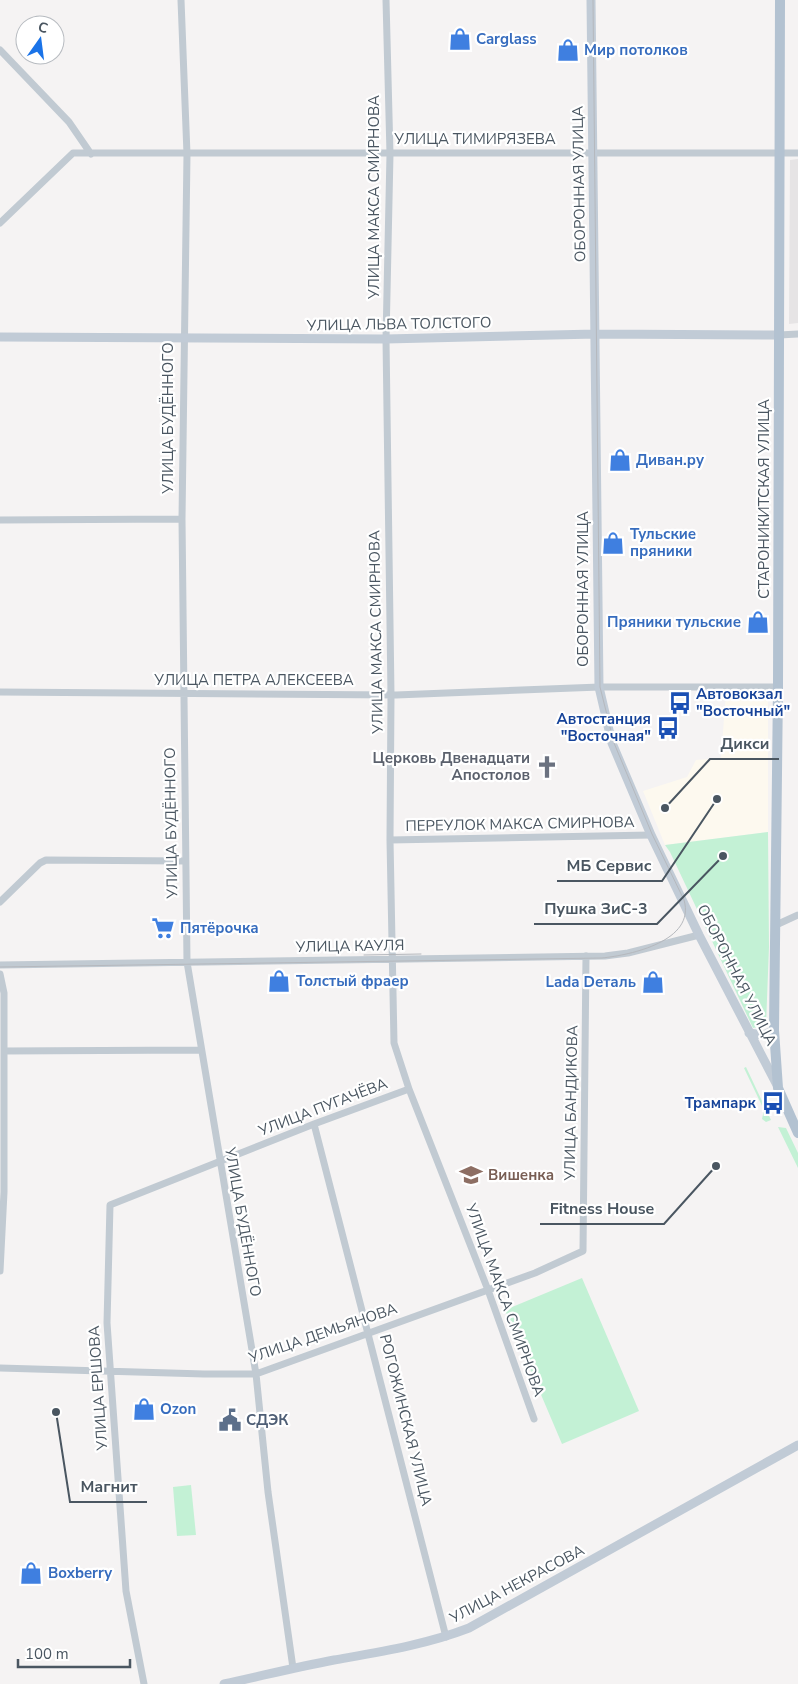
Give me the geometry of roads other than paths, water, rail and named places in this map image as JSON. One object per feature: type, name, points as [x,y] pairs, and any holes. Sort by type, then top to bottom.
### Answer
[{"type":"main road","name":"СТАРОНИКИТСКАЯ УЛИЦА","points":[[778,1088],[774,1030],[778,687],[780,0]]},
{"type":"main road","name":"ОБОРОННАЯ УЛИЦА","points":[[778,1088],[798,1133]]},
{"type":"street","name":"УЛИЦА БУДЁННОГО","points":[[181,0],[187,154],[182,338],[183,693],[187,962],[256,1374],[268,1492],[293,1668]]},
{"type":"street","name":"УЛИЦА МАКСА СМИРНОВА","points":[[386,0],[390,154],[386,339],[391,695],[390,840],[394,1043],[409,1089],[488,1290],[534,1419]]},
{"type":"street","name":"ОБОРОННАЯ УЛИЦА","points":[[591,0],[599,687],[612,743],[651,835],[699,935],[778,1088]]},
{"type":"street","points":[[0,50],[69,122],[91,154]]},
{"type":"street","name":"УЛИЦА ТИМИРЯЗЕВА","points":[[0,223],[73,153],[798,153]]},
{"type":"street","name":"УЛИЦА ЛЬВА ТОЛСТОГО","points":[[0,337],[386,339],[596,334],[798,334]]},
{"type":"street","points":[[0,520],[182,518]]},
{"type":"street","name":"УЛИЦА ПЕТРА АЛЕКСЕЕВА","points":[[0,692],[391,695],[599,687],[778,687]]},
{"type":"street","name":"ПЕРЕУЛОК МАКСА СМИРНОВА","points":[[390,840],[651,835]]},
{"type":"street","points":[[0,902],[46,860],[185,861]]},
{"type":"street","points":[[776,925],[798,915]]},
{"type":"street","name":"УЛИЦА КАУЛЯ","points":[[0,965],[586,956],[628,953],[699,935]]},
{"type":"street","name":"УЛИЦА БАНДИКОВА","points":[[583,1251],[586,956]]},
{"type":"street","points":[[0,974],[4,993],[4,1192],[0,1271]]},
{"type":"street","points":[[749,1033],[764,1035],[774,1030]]},
{"type":"street","points":[[4,1051],[201,1050]]},
{"type":"street","name":"УЛИЦА ПУГАЧЁВА","points":[[219,1162],[409,1089]]},
{"type":"street","name":"РОГОЖИНСКАЯ УЛИЦА","points":[[314,1124],[369,1331],[446,1637]]},
{"type":"street","name":"УЛИЦА ЕРШОВА","points":[[144,1684],[126,1590],[112,1372],[107,1323],[110,1205],[219,1162]]},
{"type":"street","name":"УЛИЦА ДЕМЬЯНОВА","points":[[0,1368],[256,1374],[369,1331],[535,1273],[583,1251]]},
{"type":"street","name":"УЛИЦА НЕКРАСОВА","points":[[224,1684],[293,1668],[403,1648],[446,1637],[468,1628],[798,1445]]},
{"type":"tram line","points":[[0,967],[602,958],[644,949],[671,936],[680,926],[685,914],[684,900],[652,834],[614,743],[600,687],[593,0]]},
{"type":"tram line","points":[[364,955],[421,954]]},
{"type":"place","name":"Carglass","points":[[460,39]]},
{"type":"place","name":"Мир потолков","points":[[568,50]]},
{"type":"place","name":"Диван.ру","points":[[620,460]]},
{"type":"place","name":"Тульские пряники","points":[[613,543]]},
{"type":"place","name":"Пряники тульские","points":[[758,622]]},
{"type":"place","name":"Автовокзал \"Восточный\"","points":[[680,703]]},
{"type":"place","name":"Автостанция \"Восточная\"","points":[[668,728]]},
{"type":"place","name":"Церковь Двенадцати Апостолов","points":[[547,767]]},
{"type":"place","name":"МБ Сервис","points":[[717,799]]},
{"type":"place","name":"Дикси","points":[[665,808]]},
{"type":"place","name":"Пушка ЗиС-3","points":[[723,856]]},
{"type":"place","name":"Пятёрочка","points":[[163,928]]},
{"type":"place","name":"Толстый фраер","points":[[279,981]]},
{"type":"place","name":"Lada Dеталь","points":[[653,982]]},
{"type":"place","name":"Трампарк","points":[[773,1103]]},
{"type":"place","name":"Fitness House","points":[[716,1166]]},
{"type":"place","name":"Вишенка","points":[[471,1175]]},
{"type":"place","name":"Ozon","points":[[144,1409]]},
{"type":"place","name":"Магнит","points":[[56,1412]]},
{"type":"place","name":"СДЭК","points":[[230,1420]]},
{"type":"place","name":"Boxberry","points":[[31,1573]]}]
